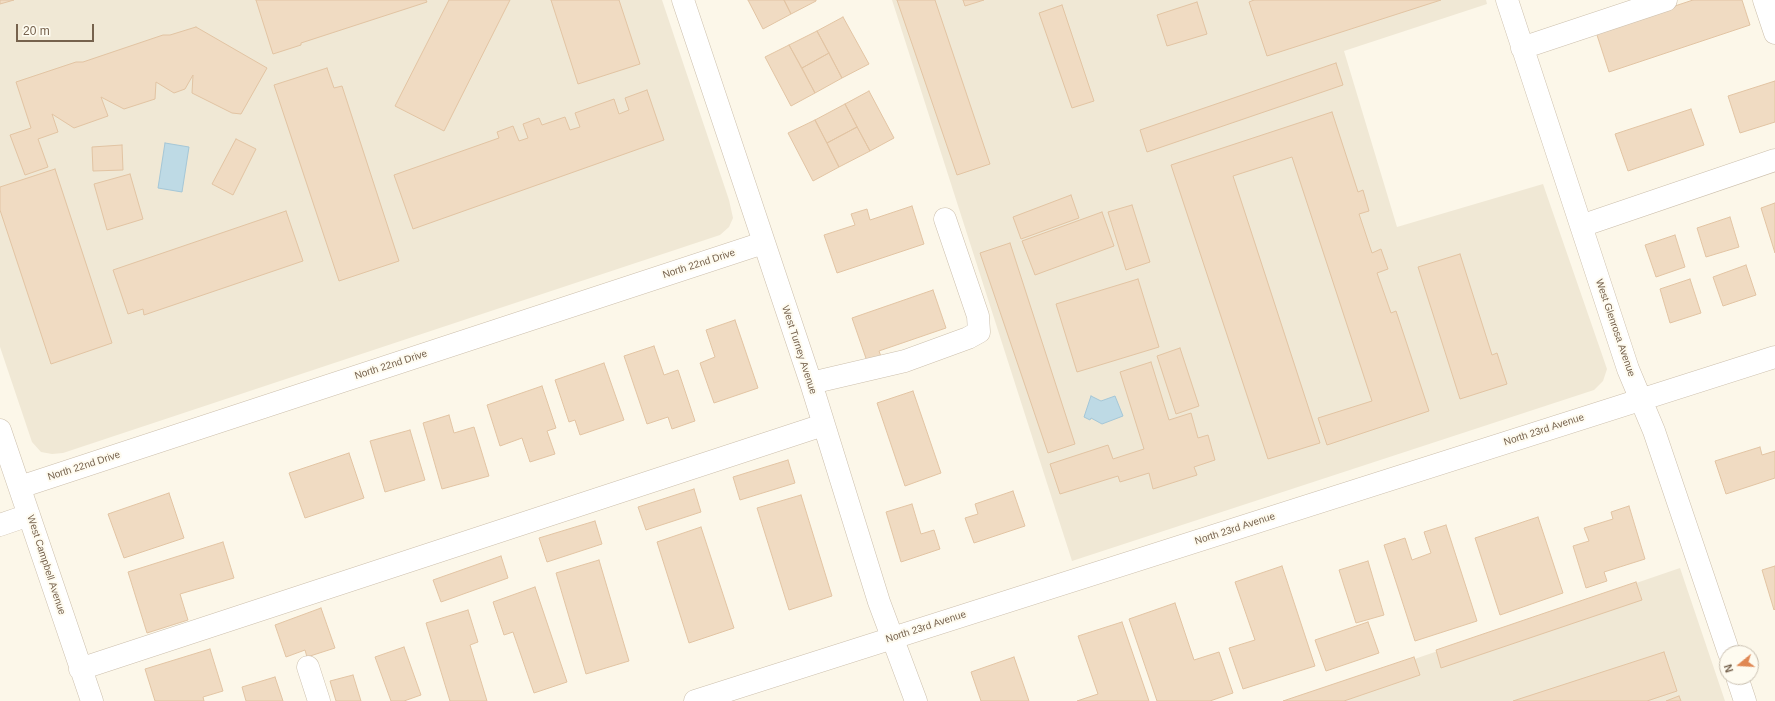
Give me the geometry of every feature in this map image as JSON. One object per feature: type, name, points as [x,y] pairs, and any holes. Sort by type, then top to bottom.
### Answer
[{"type":"street","name":"West Turney Avenue","points":[[683,0],[811,383],[879,602],[916,701]]},
{"type":"street","name":"West Glenrosa Avenue","points":[[1507,0],[1628,369],[1656,439],[1726,645]]},
{"type":"street","points":[[1522,48],[1666,0]]},
{"type":"street","points":[[1764,0],[1775,32]]},
{"type":"street","points":[[1581,226],[1775,160]]},
{"type":"street","points":[[811,383],[905,361],[968,338],[979,332],[978,316],[945,219]]},
{"type":"street","name":"North 22nd Drive","points":[[20,487],[763,243]]},
{"type":"street","name":"North 23rd Avenue","points":[[695,701],[1775,357]]},
{"type":"street","points":[[80,669],[823,425]]},
{"type":"street","name":"West Campbell Avenue","points":[[0,430],[92,701]]},
{"type":"street","points":[[0,525],[29,515]]},
{"type":"street","points":[[308,667],[319,701]]},
{"type":"street","points":[[1740,685],[1745,701]]},
{"type":"shaded area","points":[[0,0],[662,0],[729,200],[733,218],[729,227],[720,235],[63,453],[52,454],[41,452],[32,442],[0,347]]},
{"type":"shaded area","points":[[892,0],[1486,0],[1487,4],[1344,51],[1397,227],[1543,184],[1607,369],[1603,381],[1594,390],[1072,561]]},
{"type":"shaded area","points":[[1680,568],[1725,701],[1292,701]]},
{"type":"water","points":[[165,143],[189,147],[182,192],[158,188]]},
{"type":"water","points":[[1091,396],[1101,401],[1115,396],[1123,416],[1102,424],[1091,418],[1090,420],[1084,417]]},
{"type":"building","points":[[0,0],[14,0],[0,4]]},
{"type":"building","points":[[256,0],[426,0],[427,2],[301,43],[301,45],[273,54]]},
{"type":"building","points":[[449,0],[510,0],[444,131],[395,106]]},
{"type":"building","points":[[551,0],[619,0],[640,64],[578,84]]},
{"type":"building","points":[[748,0],[784,0],[791,14],[763,29]]},
{"type":"building","points":[[784,0],[816,0],[816,1],[791,14]]},
{"type":"building","points":[[897,0],[935,0],[990,164],[957,175]]},
{"type":"building","points":[[963,0],[984,0],[965,6]]},
{"type":"building","points":[[1254,0],[1441,0],[1267,56],[1249,2]]},
{"type":"building","points":[[1693,0],[1742,0],[1750,25],[1609,72],[1596,32]]},
{"type":"building","points":[[1197,2],[1207,34],[1167,46],[1157,15]]},
{"type":"building","points":[[1062,5],[1094,101],[1072,108],[1039,13]]},
{"type":"building","points":[[843,17],[869,64],[842,78],[817,31]]},
{"type":"building","points":[[196,27],[267,68],[241,114],[232,113],[192,93],[193,75],[185,89],[174,93],[156,82],[155,99],[124,109],[101,97],[108,116],[74,128],[52,114],[58,132],[38,139],[48,167],[25,175],[10,135],[31,128],[16,82],[76,62],[83,62],[163,35],[170,35]]},
{"type":"building","points":[[817,31],[829,53],[802,68],[789,45]]},
{"type":"building","points":[[789,45],[815,93],[791,106],[765,57]]},
{"type":"building","points":[[829,53],[842,78],[815,93],[802,68]]},
{"type":"building","points":[[1336,63],[1343,85],[1147,152],[1140,130]]},
{"type":"building","points":[[327,68],[334,88],[342,86],[399,261],[339,281],[274,85]]},
{"type":"building","points":[[1775,81],[1775,122],[1740,133],[1728,96]]},
{"type":"building","points":[[647,90],[664,140],[413,229],[394,175],[499,138],[497,132],[513,126],[519,141],[528,138],[523,124],[539,118],[542,125],[565,117],[570,130],[580,127],[575,113],[614,99],[619,114],[629,110],[625,98]]},
{"type":"building","points":[[869,91],[894,138],[870,151],[845,104]]},
{"type":"building","points":[[845,104],[857,127],[827,143],[815,120]]},
{"type":"building","points":[[1691,109],[1704,145],[1628,171],[1615,134]]},
{"type":"building","points":[[1332,112],[1358,192],[1363,190],[1369,211],[1359,214],[1372,253],[1381,249],[1388,269],[1377,273],[1391,313],[1396,311],[1429,411],[1327,445],[1318,418],[1372,401],[1292,157],[1233,176],[1320,443],[1268,459],[1171,165]]},
{"type":"building","points":[[815,120],[839,167],[813,181],[788,133]]},
{"type":"building","points":[[857,127],[870,151],[839,167],[827,143]]},
{"type":"building","points":[[236,139],[256,149],[233,195],[212,184]]},
{"type":"building","points":[[122,145],[123,170],[93,171],[92,147]]},
{"type":"building","points":[[55,169],[112,343],[51,364],[0,210],[0,187]]},
{"type":"building","points":[[130,174],[143,219],[107,230],[94,184]]},
{"type":"building","points":[[1071,195],[1079,218],[1021,239],[1013,217]]},
{"type":"building","points":[[1775,203],[1775,253],[1761,208]]},
{"type":"building","points":[[1132,205],[1150,262],[1126,270],[1108,212]]},
{"type":"building","points":[[912,206],[924,244],[837,273],[824,235],[855,225],[851,214],[867,209],[870,220]]},
{"type":"building","points":[[286,211],[303,261],[144,315],[143,309],[128,314],[113,270]]},
{"type":"building","points":[[1102,212],[1114,246],[1035,275],[1022,241]]},
{"type":"building","points":[[1730,217],[1739,247],[1706,257],[1697,228]]},
{"type":"building","points":[[1675,235],[1685,267],[1656,277],[1645,245]]},
{"type":"building","points":[[1010,243],[1075,444],[1048,453],[980,253]]},
{"type":"building","points":[[1460,254],[1492,355],[1497,353],[1507,384],[1460,399],[1418,267]]},
{"type":"building","points":[[1746,265],[1756,295],[1723,306],[1713,277]]},
{"type":"building","points":[[1138,279],[1159,347],[1077,372],[1056,304]]},
{"type":"building","points":[[1690,279],[1701,313],[1670,323],[1660,289]]},
{"type":"building","points":[[933,290],[946,328],[879,351],[883,362],[869,367],[852,318]]},
{"type":"building","points":[[735,320],[758,388],[714,403],[700,363],[715,357],[706,330]]},
{"type":"building","points":[[654,346],[664,375],[678,370],[695,421],[672,429],[668,417],[647,424],[624,356]]},
{"type":"building","points":[[1180,348],[1199,406],[1176,414],[1157,356]]},
{"type":"building","points":[[1151,362],[1169,420],[1191,413],[1198,438],[1208,435],[1215,460],[1194,467],[1197,475],[1153,489],[1149,473],[1120,482],[1118,476],[1060,494],[1050,464],[1108,445],[1113,459],[1144,449],[1120,372]]},
{"type":"building","points":[[604,363],[624,420],[580,435],[575,420],[569,422],[555,380]]},
{"type":"building","points":[[542,386],[556,428],[547,431],[555,454],[530,462],[522,438],[500,446],[487,405]]},
{"type":"building","points":[[913,391],[941,473],[905,486],[877,403]]},
{"type":"building","points":[[449,415],[454,433],[474,427],[489,476],[442,489],[423,423]]},
{"type":"building","points":[[410,430],[425,480],[385,492],[370,441]]},
{"type":"building","points":[[1760,447],[1762,455],[1775,451],[1775,478],[1726,494],[1715,461]]},
{"type":"building","points":[[349,453],[364,498],[305,518],[289,473]]},
{"type":"building","points":[[788,460],[795,483],[740,500],[733,477]]},
{"type":"building","points":[[694,489],[701,512],[646,530],[638,507]]},
{"type":"building","points":[[1013,491],[1025,526],[974,543],[965,518],[978,514],[975,504]]},
{"type":"building","points":[[169,493],[184,538],[124,558],[108,514]]},
{"type":"building","points":[[801,495],[832,596],[789,610],[757,508]]},
{"type":"building","points":[[912,504],[921,534],[934,530],[940,549],[901,562],[886,512]]},
{"type":"building","points":[[1629,506],[1645,559],[1604,572],[1607,581],[1586,588],[1573,546],[1589,541],[1584,528],[1613,519],[1611,512]]},
{"type":"building","points":[[1538,517],[1563,593],[1500,615],[1475,538]]},
{"type":"building","points":[[595,521],[602,544],[547,562],[539,538]]},
{"type":"building","points":[[1446,525],[1477,621],[1415,641],[1384,545],[1405,538],[1412,560],[1431,553],[1424,532]]},
{"type":"building","points":[[701,527],[734,628],[689,643],[657,542]]},
{"type":"building","points":[[223,542],[234,578],[180,594],[188,620],[147,633],[128,572]]},
{"type":"building","points":[[501,556],[508,578],[441,602],[433,580]]},
{"type":"building","points":[[599,560],[629,661],[586,674],[556,573]]},
{"type":"building","points":[[1368,561],[1384,615],[1356,623],[1339,570]]},
{"type":"building","points":[[1282,566],[1315,666],[1243,689],[1229,648],[1255,640],[1235,582]]},
{"type":"building","points":[[1775,566],[1775,609],[1774,610],[1762,570]]},
{"type":"building","points":[[1636,582],[1642,600],[1441,668],[1436,650]]},
{"type":"building","points":[[535,587],[567,682],[534,693],[513,632],[504,635],[493,602]]},
{"type":"building","points":[[1175,603],[1194,660],[1219,652],[1233,693],[1210,701],[1157,701],[1129,619]]},
{"type":"building","points":[[321,608],[335,648],[307,657],[305,650],[286,657],[275,625]]},
{"type":"building","points":[[468,610],[478,642],[470,645],[487,701],[450,701],[426,623]]},
{"type":"building","points":[[1122,622],[1149,701],[1077,701],[1098,694],[1078,636]]},
{"type":"building","points":[[1368,622],[1379,653],[1326,671],[1315,640]]},
{"type":"building","points":[[404,647],[421,695],[404,701],[391,701],[375,657]]},
{"type":"building","points":[[210,649],[223,691],[203,697],[204,701],[155,701],[145,669]]},
{"type":"building","points":[[1664,652],[1677,691],[1647,701],[1513,701]]},
{"type":"building","points":[[1014,657],[1029,701],[981,701],[971,672]]},
{"type":"building","points":[[1414,657],[1420,675],[1344,701],[1283,701]]},
{"type":"building","points":[[353,675],[361,701],[336,701],[330,681]]},
{"type":"building","points":[[275,677],[283,701],[246,701],[242,687]]},
{"type":"building","points":[[1679,696],[1681,701],[1666,701]]}]
